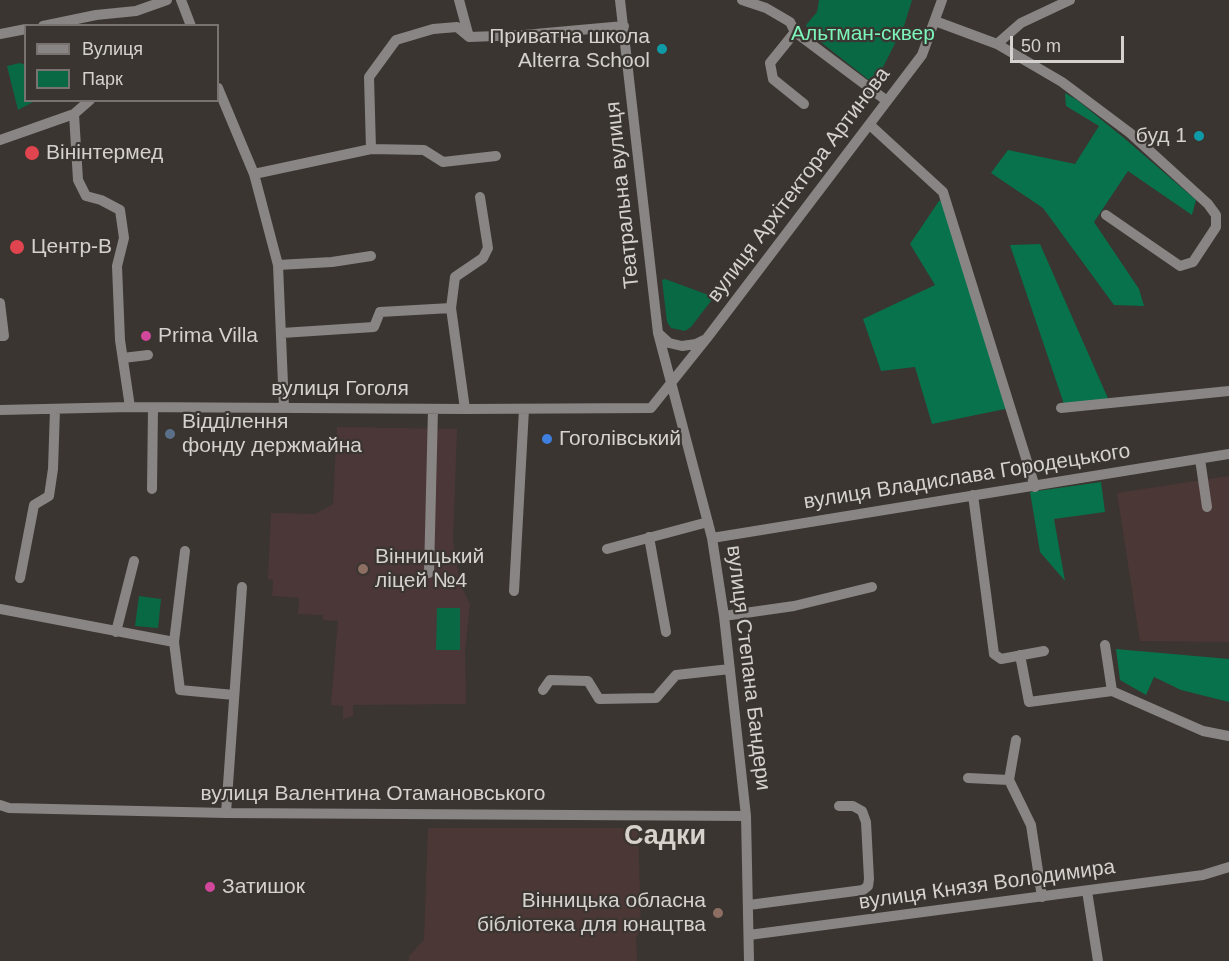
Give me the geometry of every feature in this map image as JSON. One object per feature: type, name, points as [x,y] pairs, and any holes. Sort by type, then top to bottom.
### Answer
[{"type":"street","points":[[53,24],[96,15],[136,11],[167,0]]},
{"type":"street","points":[[181,0],[190,24]]},
{"type":"street","points":[[459,0],[469,37]]},
{"type":"street","name":"Театральна вулиця","points":[[620,0],[657,333],[670,386]]},
{"type":"street","points":[[742,0],[766,8],[790,22],[795,32],[887,101]]},
{"type":"street","name":"вулиця Архітектора Артинова","points":[[670,386],[922,55],[942,0]]},
{"type":"street","points":[[997,44],[1021,22],[1070,0]]},
{"type":"street","points":[[935,21],[997,44],[1062,82],[1130,134],[1208,204],[1215,215],[1216,227],[1193,262],[1180,266],[1106,215]]},
{"type":"street","points":[[371,149],[369,77],[396,40],[433,29],[457,27],[469,37],[524,35],[624,26]]},
{"type":"street","points":[[0,34],[24,29]]},
{"type":"street","points":[[795,32],[770,63],[773,79],[804,104]]},
{"type":"street","points":[[219,90],[254,174],[278,265],[284,408]]},
{"type":"street","points":[[0,140],[74,114],[88,102]]},
{"type":"street","points":[[74,114],[78,180],[86,196],[101,200],[120,210],[124,238],[117,266],[120,340],[130,407]]},
{"type":"street","points":[[870,125],[943,192],[1035,487]]},
{"type":"street","points":[[254,174],[371,149],[424,150],[443,162],[496,156]]},
{"type":"street","points":[[465,410],[451,308],[456,277],[483,258],[488,248],[480,197]]},
{"type":"street","points":[[278,265],[332,262],[371,256]]},
{"type":"street","points":[[0,303],[4,336],[0,336]]},
{"type":"street","points":[[282,333],[374,327],[380,312],[451,308]]},
{"type":"street","points":[[657,333],[669,343],[682,346],[696,344],[707,338]]},
{"type":"street","points":[[123,358],[148,355]]},
{"type":"street","name":"вулиця Гоголя","points":[[1,411],[130,407],[465,410],[651,408],[670,386]]},
{"type":"street","name":"вулиця Степана Бандери","points":[[670,386],[712,538],[724,616],[746,816],[749,961]]},
{"type":"street","points":[[1061,408],[1229,391]]},
{"type":"street","points":[[152,489],[153,408]]},
{"type":"street","points":[[20,578],[34,505],[49,496],[53,469],[55,409]]},
{"type":"street","points":[[429,573],[433,409]]},
{"type":"street","points":[[514,591],[524,409]]},
{"type":"street","name":"вулиця Владислава Городецького","points":[[712,538],[1229,454]]},
{"type":"street","points":[[1200,459],[1207,507]]},
{"type":"street","points":[[973,495],[992,650],[1001,659],[1044,651]]},
{"type":"street","points":[[607,549],[708,522]]},
{"type":"street","points":[[650,537],[666,632]]},
{"type":"street","points":[[185,551],[174,642],[180,690],[234,695]]},
{"type":"street","points":[[116,632],[134,561]]},
{"type":"street","points":[[226,813],[242,587]]},
{"type":"street","points":[[724,616],[794,606],[872,587]]},
{"type":"street","points":[[1,613],[174,642]]},
{"type":"street","points":[[1105,645],[1112,691]]},
{"type":"street","points":[[1020,655],[1029,702],[1112,691],[1203,731],[1229,736]]},
{"type":"street","points":[[543,690],[550,680],[588,681],[599,699],[656,698],[676,675],[730,669]]},
{"type":"street","points":[[1016,741],[1009,780],[1031,825],[1042,897]]},
{"type":"street","points":[[968,778],[1009,780]]},
{"type":"street","name":"вулиця Валентина Отамановського","points":[[0,806],[226,813],[746,816]]},
{"type":"street","points":[[748,905],[863,890],[868,886],[866,822],[862,811],[853,806],[838,806]]},
{"type":"street","name":"вулиця Князя Володимира","points":[[749,935],[1203,875],[1229,867]]},
{"type":"street","points":[[1087,891],[1098,961]]},
{"type":"shaded area","name":"Вінницький ліцей №4","points":[[337,427],[457,429],[453,540],[460,584],[470,604],[465,652],[466,704],[353,705],[353,716],[343,719],[343,706],[331,705],[338,621],[323,620],[323,615],[298,614],[299,598],[272,596],[273,580],[268,579],[271,513],[315,514],[333,504]]},
{"type":"shaded area","points":[[1229,476],[1229,642],[1140,641],[1117,493]]},
{"type":"shaded area","points":[[428,828],[638,828],[641,930],[636,938],[637,961],[409,961],[409,956],[424,940]]},
{"type":"green space","name":"Альтман-сквер","points":[[819,0],[912,0],[904,26],[883,67],[869,80],[808,32],[806,25],[817,12]]},
{"type":"green space","points":[[20,63],[24,65],[24,102],[33,102],[18,110],[7,66]]},
{"type":"green space","points":[[1065,93],[1124,138],[1196,200],[1192,215],[1128,171],[1094,222],[1139,289],[1144,306],[1114,305],[1043,208],[991,173],[1008,150],[1075,164],[1099,126],[1066,106]]},
{"type":"green space","points":[[946,200],[1010,408],[932,424],[915,367],[881,371],[863,319],[935,285],[910,244],[939,201]]},
{"type":"green space","points":[[1040,244],[1110,403],[1065,407],[1010,245]]},
{"type":"green space","points":[[665,279],[714,297],[691,327],[685,331],[671,328],[667,322],[662,280]]},
{"type":"green space","points":[[1101,482],[1105,512],[1054,519],[1065,581],[1040,552],[1030,492]]},
{"type":"green space","points":[[139,596],[161,599],[158,628],[135,626]]},
{"type":"green space","points":[[437,608],[460,608],[460,650],[436,650]]},
{"type":"green space","points":[[1116,649],[1229,659],[1229,702],[1181,690],[1154,677],[1146,695],[1120,680]]},
{"type":"place","name":"Приватна школа Alterra School","points":[[662,49]]},
{"type":"place","name":"буд 1","points":[[1199,136]]},
{"type":"place","name":"Вінінтермед","points":[[32,153]]},
{"type":"place","name":"Центр-В","points":[[17,247]]},
{"type":"place","name":"Prima Villa","points":[[146,336]]},
{"type":"place","name":"Відділення фонду держмайна","points":[[170,434]]},
{"type":"place","name":"Гоголівський","points":[[547,439]]},
{"type":"place","name":"Вінницький ліцей №4","points":[[363,569]]},
{"type":"place","name":"Затишок","points":[[210,887]]},
{"type":"place","name":"Вінницька обласна бібліотека для юнацтва","points":[[718,913]]},
{"type":"district","name":"Садки","points":[[665,837]]}]
